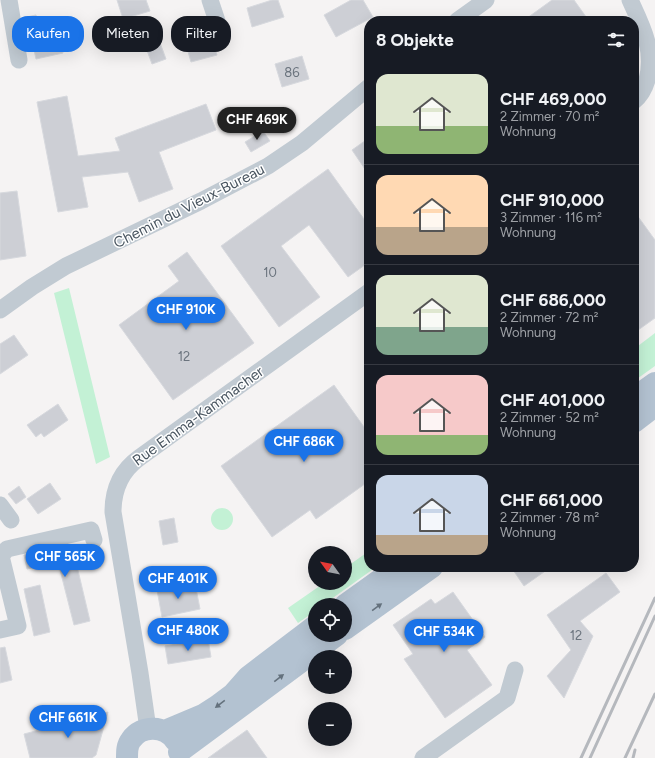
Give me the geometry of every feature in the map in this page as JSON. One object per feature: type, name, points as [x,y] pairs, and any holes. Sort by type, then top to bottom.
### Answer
[{"type":"main road","points":[[639,394],[655,383]]},
{"type":"main road","points":[[639,418],[655,406]]},
{"type":"main road","points":[[352,600],[391,572]]},
{"type":"main road","points":[[352,624],[425,572]]},
{"type":"main road","points":[[127,758],[127,748],[132,739],[139,732],[156,730],[203,715],[218,706],[233,694],[248,677],[308,631]]},
{"type":"main road","points":[[156,730],[174,740],[179,755],[328,642]]},
{"type":"street","points":[[9,0],[19,60]]},
{"type":"street","points":[[210,0],[215,16]]},
{"type":"street","points":[[464,16],[486,0]]},
{"type":"street","points":[[630,0],[637,16]]},
{"type":"street","points":[[639,21],[650,52],[650,68],[645,84],[639,93]]},
{"type":"street","name":"Chemin du Vieux-Bureau","points":[[0,310],[32,287],[66,266],[201,202],[268,166],[302,143],[364,90]]},
{"type":"street","name":"Rue Emma-Kammacher","points":[[156,730],[140,673],[113,512],[114,494],[120,480],[128,467],[139,458],[364,296]]},
{"type":"street","points":[[0,505],[11,520]]},
{"type":"street","points":[[0,630],[18,626],[1,556],[6,549],[91,530],[94,540]]},
{"type":"street","points":[[423,758],[507,698],[515,670]]},
{"type":"green space","points":[[69,288],[110,457],[96,464],[54,293]]},
{"type":"green space","points":[[655,333],[655,366],[639,377],[639,345]]},
{"type":"green space","points":[[222,508],[230,511],[233,519],[230,527],[222,530],[214,527],[211,519],[214,511]]},
{"type":"green space","points":[[364,555],[364,572],[369,572],[352,584],[352,563]]},
{"type":"green space","points":[[314,590],[344,590],[333,598],[308,598],[308,616],[298,623],[288,608]]},
{"type":"building","points":[[117,0],[146,0],[150,11],[133,16],[122,16]]},
{"type":"building","points":[[272,0],[278,0],[284,17],[252,27],[247,8]]},
{"type":"building","points":[[351,0],[363,0],[372,16],[364,16],[364,22],[336,37],[324,15]]},
{"type":"building","points":[[552,0],[574,0],[585,16],[530,16]]},
{"type":"building","points":[[163,51],[166,59],[152,64],[148,52]]},
{"type":"building","points":[[34,52],[63,52],[63,53],[36,59]]},
{"type":"building","points":[[188,52],[216,52],[217,55],[191,62]]},
{"type":"building","points":[[302,56],[309,79],[282,87],[275,64]]},
{"type":"building","points":[[67,96],[78,156],[120,151],[115,138],[206,104],[216,130],[159,152],[173,189],[139,202],[128,172],[82,177],[88,207],[58,212],[37,102]]},
{"type":"building","points":[[263,131],[270,141],[251,152],[245,142]]},
{"type":"building","points":[[364,142],[364,168],[352,150]]},
{"type":"building","points":[[328,169],[364,219],[364,266],[348,277],[309,225],[281,246],[320,297],[279,327],[221,246]]},
{"type":"building","points":[[17,191],[26,256],[0,260],[0,193]]},
{"type":"building","points":[[639,218],[655,240],[655,318],[639,329]]},
{"type":"building","points":[[187,252],[254,343],[173,400],[119,325],[179,281],[168,266]]},
{"type":"building","points":[[14,335],[28,355],[0,374],[0,344]]},
{"type":"building","points":[[334,385],[364,427],[364,485],[316,519],[310,510],[272,537],[221,466]]},
{"type":"building","points":[[58,404],[68,420],[44,437],[41,433],[36,437],[27,425]]},
{"type":"building","points":[[50,483],[61,499],[38,514],[27,499]]},
{"type":"building","points":[[19,486],[26,497],[16,504],[8,494]]},
{"type":"building","points":[[174,518],[178,542],[163,545],[159,521]]},
{"type":"building","points":[[72,545],[90,621],[74,625],[58,562],[27,569],[24,555]]},
{"type":"building","points":[[514,572],[544,572],[524,586]]},
{"type":"building","points":[[606,573],[620,592],[580,621],[593,636],[564,698],[547,676],[571,650],[547,615]]},
{"type":"building","points":[[195,583],[200,609],[162,617],[157,590]]},
{"type":"building","points":[[40,585],[50,632],[34,636],[24,589]]},
{"type":"building","points":[[453,592],[485,637],[467,650],[492,685],[445,718],[404,659],[413,654],[393,625],[431,599],[435,604]]},
{"type":"building","points":[[208,639],[211,657],[168,664],[165,646]]},
{"type":"building","points":[[5,647],[12,680],[0,683],[0,648]]},
{"type":"building","points":[[108,712],[96,755],[92,758],[30,758],[24,734]]},
{"type":"building","points":[[247,730],[267,758],[208,758]]},
{"type":"railway","points":[[581,758],[655,598]]},
{"type":"railway","points":[[590,758],[655,616]]},
{"type":"railway","points":[[625,758],[655,694]]},
{"type":"railway","points":[[633,758],[635,750]]}]
